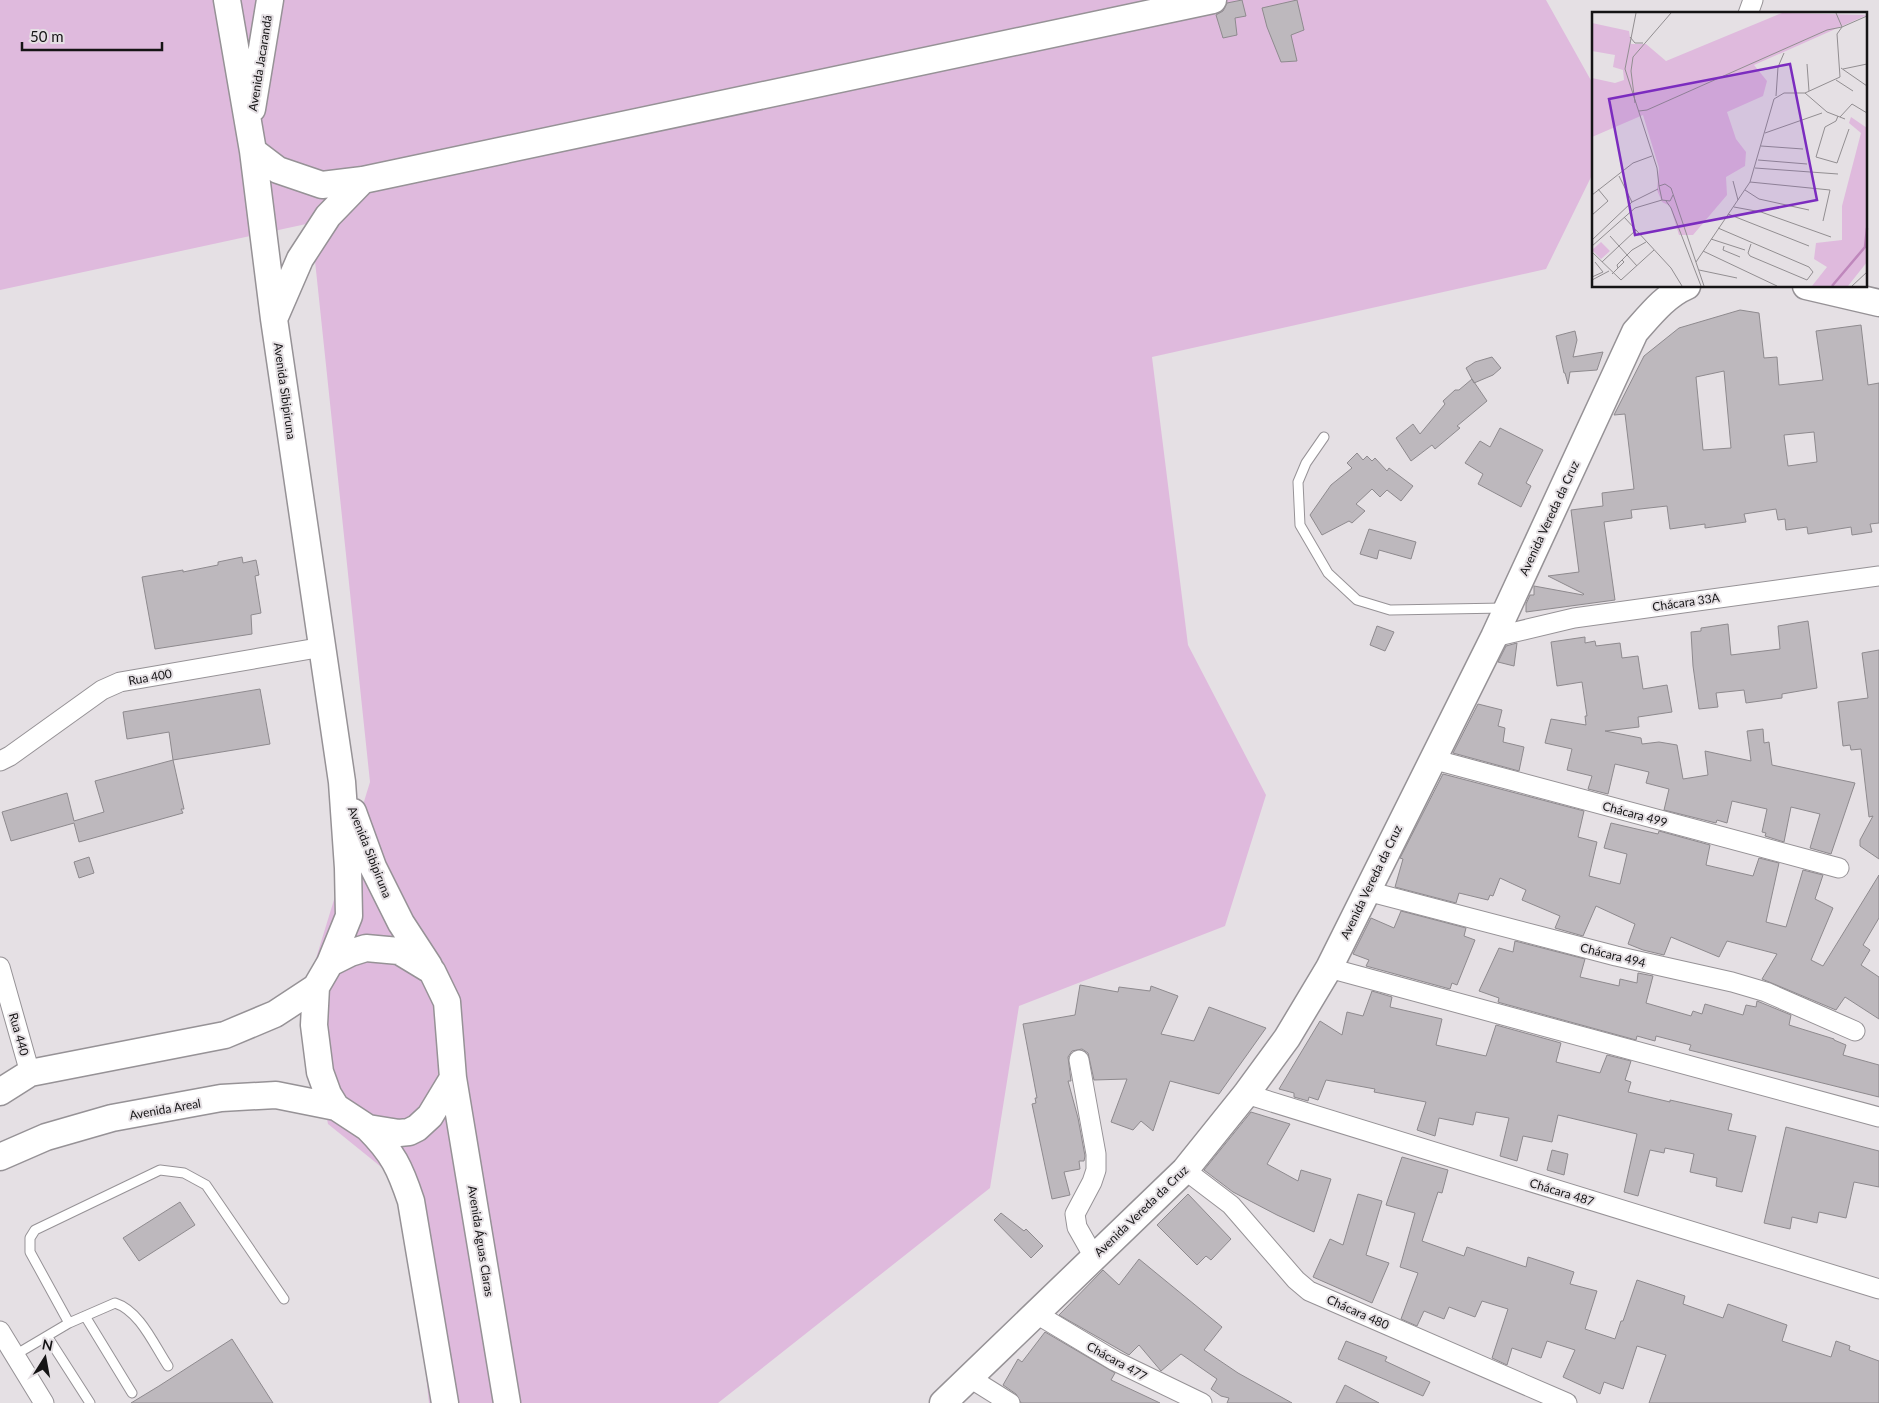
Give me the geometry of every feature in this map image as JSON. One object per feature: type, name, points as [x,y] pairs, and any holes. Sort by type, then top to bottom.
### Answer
[{"type":"main road","name":"Avenida Sibipiruna","points":[[227,0],[251,139],[274,319],[342,782],[348,868],[349,916],[330,963]]},
{"type":"main road","name":"Avenida Jacarandá","points":[[251,139],[270,0]]},
{"type":"main road","points":[[251,139],[278,170],[322,185],[363,180],[1213,0]]},
{"type":"main road","points":[[274,319],[300,259],[328,216],[363,180]]},
{"type":"main road","name":"Avenida Vereda da Cruz","points":[[943,1403],[1184,1170],[1246,1094],[1287,1038],[1329,968],[1494,637],[1635,332],[1679,288]]},
{"type":"main road","points":[[1815,288],[1879,303]]},
{"type":"main road","name":"Avenida Sibipiruna","points":[[342,782],[373,867],[400,923],[432,971]]},
{"type":"main road","points":[[0,1092],[30,1072],[225,1035],[276,1014],[316,986],[330,963],[350,953],[366,948],[399,952],[432,971],[447,1002],[453,1078],[430,1116],[417,1128],[409,1132],[368,1128]]},
{"type":"main road","points":[[316,986],[314,1025],[320,1072],[328,1094],[336,1107],[368,1128],[386,1146],[400,1168],[411,1201],[445,1403]]},
{"type":"main road","name":"Avenida Águas Claras","points":[[453,1078],[507,1403]]},
{"type":"main road","name":"Avenida Areal","points":[[0,1157],[46,1138],[112,1118],[221,1098],[276,1095],[336,1107]]},
{"type":"street","points":[[1749,12],[1753,0]]},
{"type":"street","name":"Chácara 33A","points":[[1494,637],[1574,618],[1879,576]]},
{"type":"street","name":"Rua 400","points":[[0,761],[10,756],[102,690],[120,682],[323,647]]},
{"type":"street","name":"Chácara 499","points":[[1432,759],[1839,868]]},
{"type":"street","name":"Chácara 494","points":[[1367,891],[1616,956],[1758,990],[1855,1031]]},
{"type":"street","name":"Rua 440","points":[[0,967],[30,1072]]},
{"type":"street","points":[[1329,968],[1879,1117]]},
{"type":"street","points":[[1079,1060],[1096,1154],[1096,1170],[1092,1182],[1074,1214],[1076,1227],[1094,1257]]},
{"type":"street","name":"Chácara 487","points":[[1246,1094],[1879,1289]]},
{"type":"street","name":"Chácara 480","points":[[1184,1170],[1231,1205],[1296,1280],[1309,1290],[1567,1403]]},
{"type":"street","name":"Chácara 477","points":[[1035,1313],[1115,1361],[1202,1403]]},
{"type":"street","points":[[0,1331],[7,1360],[44,1403]]},
{"type":"street","points":[[970,1378],[1010,1403]]},
{"type":"lane","points":[[1324,438],[1306,463],[1298,482],[1300,525],[1328,573],[1357,600],[1390,610],[1507,608]]},
{"type":"lane","points":[[69,1323],[30,1252],[30,1238],[35,1230],[160,1170],[184,1173],[206,1185],[284,1299]]},
{"type":"lane","points":[[7,1360],[69,1323],[115,1303],[125,1306],[134,1314],[168,1366]]},
{"type":"lane","points":[[85,1316],[132,1393]]},
{"type":"lane","points":[[47,1336],[90,1403]]},
{"type":"shaded area","points":[[0,0],[1546,0],[1592,82],[1592,175],[1546,269],[1152,357],[1188,645],[1266,795],[1225,926],[1019,1006],[990,1188],[718,1403],[429,1403],[406,1187],[328,1124],[303,1001],[370,782],[311,223],[0,290]]},
{"type":"building","points":[[1242,0],[1246,16],[1235,18],[1237,35],[1223,38],[1216,15],[1223,11],[1227,3]]},
{"type":"building","points":[[1297,0],[1304,30],[1291,35],[1297,61],[1281,62],[1267,27],[1262,8]]},
{"type":"building","points":[[1740,310],[1759,313],[1764,358],[1777,357],[1779,385],[1823,380],[1816,331],[1861,325],[1868,385],[1879,383],[1879,523],[1870,524],[1872,532],[1852,535],[1851,527],[1808,534],[1807,527],[1786,530],[1785,519],[1778,520],[1776,509],[1744,514],[1746,522],[1705,528],[1705,524],[1670,529],[1667,506],[1631,510],[1632,518],[1604,522],[1615,600],[1526,612],[1526,604],[1530,595],[1534,595],[1534,586],[1584,594],[1548,576],[1579,572],[1571,510],[1603,506],[1602,493],[1634,489],[1625,414],[1614,415],[1644,356],[1679,328]],"holes":[[[1724,371],[1731,448],[1703,450],[1696,377]],[[1814,432],[1817,462],[1788,466],[1784,435]]]},
{"type":"building","points":[[1575,331],[1577,340],[1573,357],[1603,352],[1597,370],[1570,372],[1568,384],[1556,336]]},
{"type":"building","points":[[1492,357],[1501,368],[1493,375],[1474,383],[1466,368],[1475,362]]},
{"type":"building","points":[[1472,379],[1487,401],[1457,426],[1460,428],[1435,449],[1432,445],[1411,461],[1396,438],[1413,424],[1420,434],[1445,404],[1443,401],[1455,390],[1459,390]]},
{"type":"building","points":[[1500,428],[1543,450],[1526,483],[1531,486],[1521,507],[1478,484],[1483,474],[1465,463],[1480,441],[1490,447]]},
{"type":"building","points":[[1357,453],[1363,460],[1367,456],[1372,461],[1375,458],[1387,471],[1389,468],[1413,486],[1401,501],[1387,490],[1380,497],[1372,489],[1356,504],[1365,511],[1352,523],[1349,521],[1322,535],[1310,515],[1331,485],[1352,468],[1347,463]]},
{"type":"building","points":[[1369,529],[1416,542],[1411,559],[1379,550],[1377,559],[1360,554]]},
{"type":"building","points":[[242,557],[243,563],[256,560],[259,575],[255,576],[261,613],[251,615],[252,634],[155,649],[142,577],[218,565],[218,562]]},
{"type":"building","points":[[1808,621],[1817,688],[1782,694],[1782,698],[1746,703],[1744,690],[1716,693],[1718,707],[1699,709],[1693,666],[1691,632],[1701,631],[1701,628],[1728,624],[1731,655],[1780,649],[1778,626]]},
{"type":"building","points":[[1377,626],[1394,632],[1385,651],[1370,645]]},
{"type":"building","points":[[1585,637],[1585,643],[1595,641],[1596,646],[1620,643],[1622,658],[1638,656],[1643,689],[1667,685],[1672,712],[1638,717],[1639,727],[1605,731],[1641,738],[1642,744],[1659,742],[1677,745],[1683,779],[1708,775],[1705,751],[1751,761],[1747,731],[1763,729],[1764,743],[1769,742],[1772,765],[1855,783],[1831,854],[1810,848],[1820,814],[1791,807],[1784,842],[1765,836],[1766,833],[1762,832],[1767,809],[1732,801],[1727,823],[1717,820],[1716,823],[1664,810],[1669,789],[1646,783],[1649,772],[1615,764],[1608,794],[1588,789],[1592,776],[1567,770],[1572,749],[1545,743],[1551,719],[1586,725],[1585,716],[1587,716],[1582,682],[1557,686],[1551,642]]},
{"type":"building","points":[[1517,643],[1514,666],[1498,662],[1506,646]]},
{"type":"building","points":[[1879,650],[1879,859],[1860,846],[1860,840],[1873,816],[1869,817],[1861,749],[1851,750],[1850,745],[1843,746],[1838,702],[1868,698],[1862,653]]},
{"type":"building","points":[[260,689],[270,744],[173,760],[169,732],[127,739],[123,712]]},
{"type":"building","points":[[1478,704],[1502,710],[1498,726],[1505,728],[1503,742],[1524,747],[1519,771],[1453,753]]},
{"type":"building","points":[[173,760],[184,809],[181,809],[183,813],[79,842],[74,823],[11,841],[2,812],[67,793],[74,821],[104,812],[95,781]]},
{"type":"building","points":[[1443,774],[1584,811],[1578,837],[1597,842],[1589,876],[1620,884],[1627,854],[1604,848],[1611,823],[1658,834],[1659,831],[1710,845],[1706,865],[1753,876],[1759,858],[1779,863],[1766,922],[1786,927],[1803,870],[1823,875],[1815,899],[1833,908],[1811,960],[1823,966],[1879,875],[1879,918],[1863,945],[1870,950],[1861,965],[1879,977],[1879,1019],[1845,997],[1836,1010],[1762,979],[1777,954],[1727,941],[1719,957],[1671,937],[1664,955],[1643,950],[1628,944],[1635,924],[1596,906],[1583,936],[1555,928],[1560,916],[1522,900],[1526,890],[1500,878],[1493,896],[1490,895],[1488,900],[1459,893],[1456,903],[1395,887],[1403,859],[1400,858]]},
{"type":"building","points":[[89,857],[94,873],[79,878],[74,862]]},
{"type":"building","points":[[1401,911],[1466,928],[1464,936],[1475,940],[1457,985],[1452,983],[1450,989],[1366,966],[1369,960],[1353,954],[1371,918],[1394,928]]},
{"type":"building","points":[[1515,941],[1585,959],[1580,977],[1619,986],[1620,979],[1637,983],[1638,973],[1653,976],[1646,1003],[1691,1016],[1693,1011],[1702,1014],[1705,1004],[1743,1015],[1746,1005],[1756,1007],[1757,1001],[1791,1015],[1789,1025],[1834,1039],[1846,1045],[1843,1055],[1879,1065],[1879,1097],[1689,1050],[1691,1045],[1656,1036],[1655,1041],[1637,1036],[1636,1040],[1498,1002],[1499,998],[1479,991],[1499,948],[1513,952]]},
{"type":"building","points":[[1080,985],[1118,992],[1119,987],[1150,991],[1151,986],[1178,996],[1161,1034],[1194,1041],[1209,1007],[1266,1028],[1219,1094],[1170,1081],[1153,1131],[1141,1121],[1133,1130],[1111,1122],[1127,1079],[1094,1080],[1088,1053],[1082,1049],[1072,1051],[1068,1057],[1071,1081],[1068,1081],[1078,1118],[1085,1156],[1084,1161],[1079,1161],[1080,1169],[1064,1172],[1070,1195],[1052,1199],[1032,1104],[1036,1103],[1035,1098],[1037,1098],[1023,1024],[1075,1015]]},
{"type":"building","points":[[1372,991],[1392,997],[1390,1007],[1442,1019],[1436,1045],[1486,1056],[1496,1025],[1561,1043],[1556,1062],[1600,1073],[1607,1055],[1631,1061],[1625,1080],[1631,1082],[1628,1092],[1732,1114],[1728,1130],[1756,1136],[1742,1192],[1716,1186],[1717,1178],[1690,1172],[1694,1154],[1665,1148],[1664,1153],[1650,1150],[1638,1196],[1624,1192],[1637,1134],[1558,1115],[1552,1142],[1523,1136],[1517,1161],[1500,1156],[1509,1118],[1476,1112],[1473,1125],[1439,1118],[1435,1136],[1417,1130],[1426,1102],[1374,1092],[1375,1089],[1326,1080],[1318,1100],[1309,1097],[1308,1101],[1294,1097],[1294,1093],[1279,1089],[1320,1021],[1342,1035],[1347,1012],[1363,1016]]},
{"type":"building","points":[[1251,1112],[1290,1124],[1267,1164],[1298,1181],[1301,1170],[1331,1179],[1314,1232],[1233,1192],[1204,1170]]},
{"type":"building","points":[[1786,1127],[1879,1151],[1879,1187],[1854,1182],[1846,1218],[1819,1212],[1817,1223],[1792,1217],[1790,1229],[1764,1223]]},
{"type":"building","points":[[1552,1150],[1568,1154],[1564,1175],[1547,1170]]},
{"type":"building","points":[[1402,1157],[1448,1170],[1442,1193],[1438,1192],[1422,1241],[1464,1256],[1467,1247],[1526,1267],[1528,1257],[1574,1272],[1570,1284],[1597,1291],[1585,1329],[1615,1339],[1637,1280],[1685,1296],[1683,1304],[1723,1318],[1728,1304],[1787,1325],[1782,1341],[1831,1357],[1836,1341],[1850,1346],[1849,1350],[1879,1361],[1879,1403],[1649,1403],[1666,1355],[1637,1346],[1623,1389],[1604,1382],[1600,1394],[1563,1377],[1575,1350],[1547,1341],[1541,1358],[1512,1348],[1507,1365],[1492,1358],[1508,1309],[1482,1301],[1475,1317],[1449,1307],[1444,1319],[1424,1311],[1417,1326],[1401,1319],[1418,1273],[1400,1267],[1415,1213],[1386,1205]]},
{"type":"building","points":[[1188,1194],[1231,1239],[1211,1260],[1206,1256],[1197,1265],[1157,1225]]},
{"type":"building","points":[[1358,1194],[1382,1201],[1366,1255],[1389,1263],[1372,1303],[1313,1277],[1330,1239],[1343,1245]]},
{"type":"building","points":[[180,1202],[195,1225],[139,1261],[123,1238]]},
{"type":"building","points":[[1001,1213],[1024,1231],[1026,1229],[1043,1246],[1031,1258],[994,1220]]},
{"type":"building","points":[[1139,1259],[1222,1327],[1204,1350],[1238,1373],[1292,1403],[1227,1403],[1229,1398],[1221,1396],[1211,1389],[1217,1379],[1181,1354],[1161,1371],[1139,1345],[1129,1355],[1059,1315],[1103,1270],[1119,1285]]},
{"type":"building","points":[[1045,1332],[1115,1373],[1111,1380],[1160,1403],[1021,1403],[1016,1394],[1003,1385],[1018,1359],[1022,1362]]},
{"type":"building","points":[[232,1339],[273,1403],[131,1403],[159,1386]]},
{"type":"building","points":[[1346,1341],[1387,1357],[1385,1361],[1430,1382],[1423,1396],[1338,1359]]},
{"type":"building","points":[[1345,1385],[1379,1403],[1336,1403]]}]
